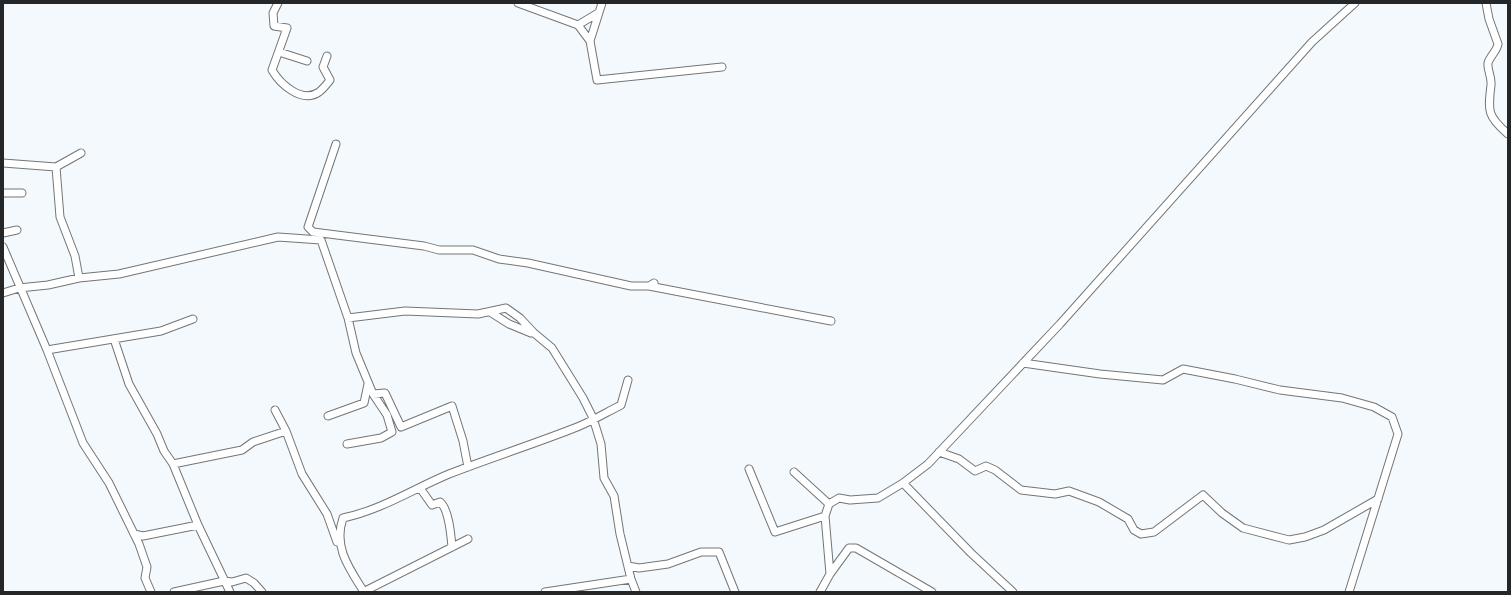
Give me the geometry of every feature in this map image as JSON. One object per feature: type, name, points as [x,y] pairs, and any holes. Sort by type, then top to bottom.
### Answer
[{"type":"street","points":[[278,3],[273,13],[274,26],[287,28],[272,70],[284,86],[294,93],[304,94],[319,92],[330,80],[323,67],[327,56]]},
{"type":"street","points":[[518,3],[578,26],[590,42]]},
{"type":"street","points":[[602,3],[590,42],[596,80],[722,67]]},
{"type":"street","points":[[830,574],[825,516],[828,504],[839,498],[850,500],[878,498],[903,483],[928,464],[1023,363],[1312,42],[1355,3]]},
{"type":"street","points":[[1486,3],[1489,18],[1498,44],[1498,47],[1488,62],[1491,85],[1489,101],[1490,115],[1508,134]]},
{"type":"street","points":[[578,26],[598,13]]},
{"type":"street","points":[[279,52],[307,61]]},
{"type":"street","points":[[336,144],[308,227],[313,232],[424,246],[439,250],[473,250],[499,259],[528,263],[550,270],[631,286],[651,284],[831,321]]},
{"type":"street","points":[[3,163],[56,167],[81,153]]},
{"type":"street","points":[[56,167],[60,217],[74,256],[79,278]]},
{"type":"street","points":[[3,193],[22,193]]},
{"type":"street","points":[[3,234],[17,230]]},
{"type":"street","points":[[3,293],[20,288],[48,285],[79,278],[119,274],[278,237],[321,240],[348,318],[356,353],[368,384],[387,415],[392,432],[381,438],[347,444]]},
{"type":"street","points":[[3,247],[47,350],[83,443],[109,483],[145,558],[147,566],[145,578],[152,592]]},
{"type":"street","points":[[348,318],[404,311],[478,314],[506,308],[520,318],[534,334],[552,348],[583,398],[593,418],[601,444],[604,478],[614,496],[628,566],[636,592]]},
{"type":"street","points":[[490,312],[509,324],[534,334]]},
{"type":"street","points":[[47,350],[161,331],[193,320]]},
{"type":"street","points":[[114,339],[129,384],[157,434],[164,452],[173,464],[198,525],[230,592]]},
{"type":"street","points":[[1023,363],[1100,374],[1163,380],[1183,369],[1235,379],[1280,390],[1342,398],[1374,408],[1392,416],[1398,434],[1349,592]]},
{"type":"street","points":[[341,552],[339,530],[343,518],[364,514],[468,467],[573,429],[621,405],[628,380]]},
{"type":"street","points":[[328,416],[364,403],[368,384]]},
{"type":"street","points":[[373,394],[385,394],[401,427],[452,406],[463,441],[468,467]]},
{"type":"street","points":[[275,410],[286,431],[302,474],[326,514],[341,552],[363,592],[468,539]]},
{"type":"street","points":[[173,464],[242,450],[253,442],[286,431]]},
{"type":"street","points":[[939,452],[959,459],[975,471],[986,466],[995,470],[1022,490],[1055,494],[1069,491],[1099,502],[1128,519],[1134,530],[1141,534],[1154,532],[1203,495],[1222,513],[1243,528],[1289,540],[1305,537],[1324,530],[1378,499]]},
{"type":"street","points":[[749,469],[775,532],[825,516]]},
{"type":"street","points":[[794,472],[828,504]]},
{"type":"street","points":[[903,483],[971,553],[1013,592]]},
{"type":"street","points":[[420,488],[432,505],[440,502],[442,503],[447,516],[452,547]]},
{"type":"street","points":[[134,534],[143,536],[198,525]]},
{"type":"street","points":[[820,592],[830,574],[848,548],[856,548],[932,592]]},
{"type":"street","points":[[628,566],[640,568],[661,565],[701,552],[719,552],[735,592]]},
{"type":"street","points":[[174,592],[224,581],[232,582],[246,578],[254,583],[262,592]]},
{"type":"street","points":[[545,592],[631,579]]}]
